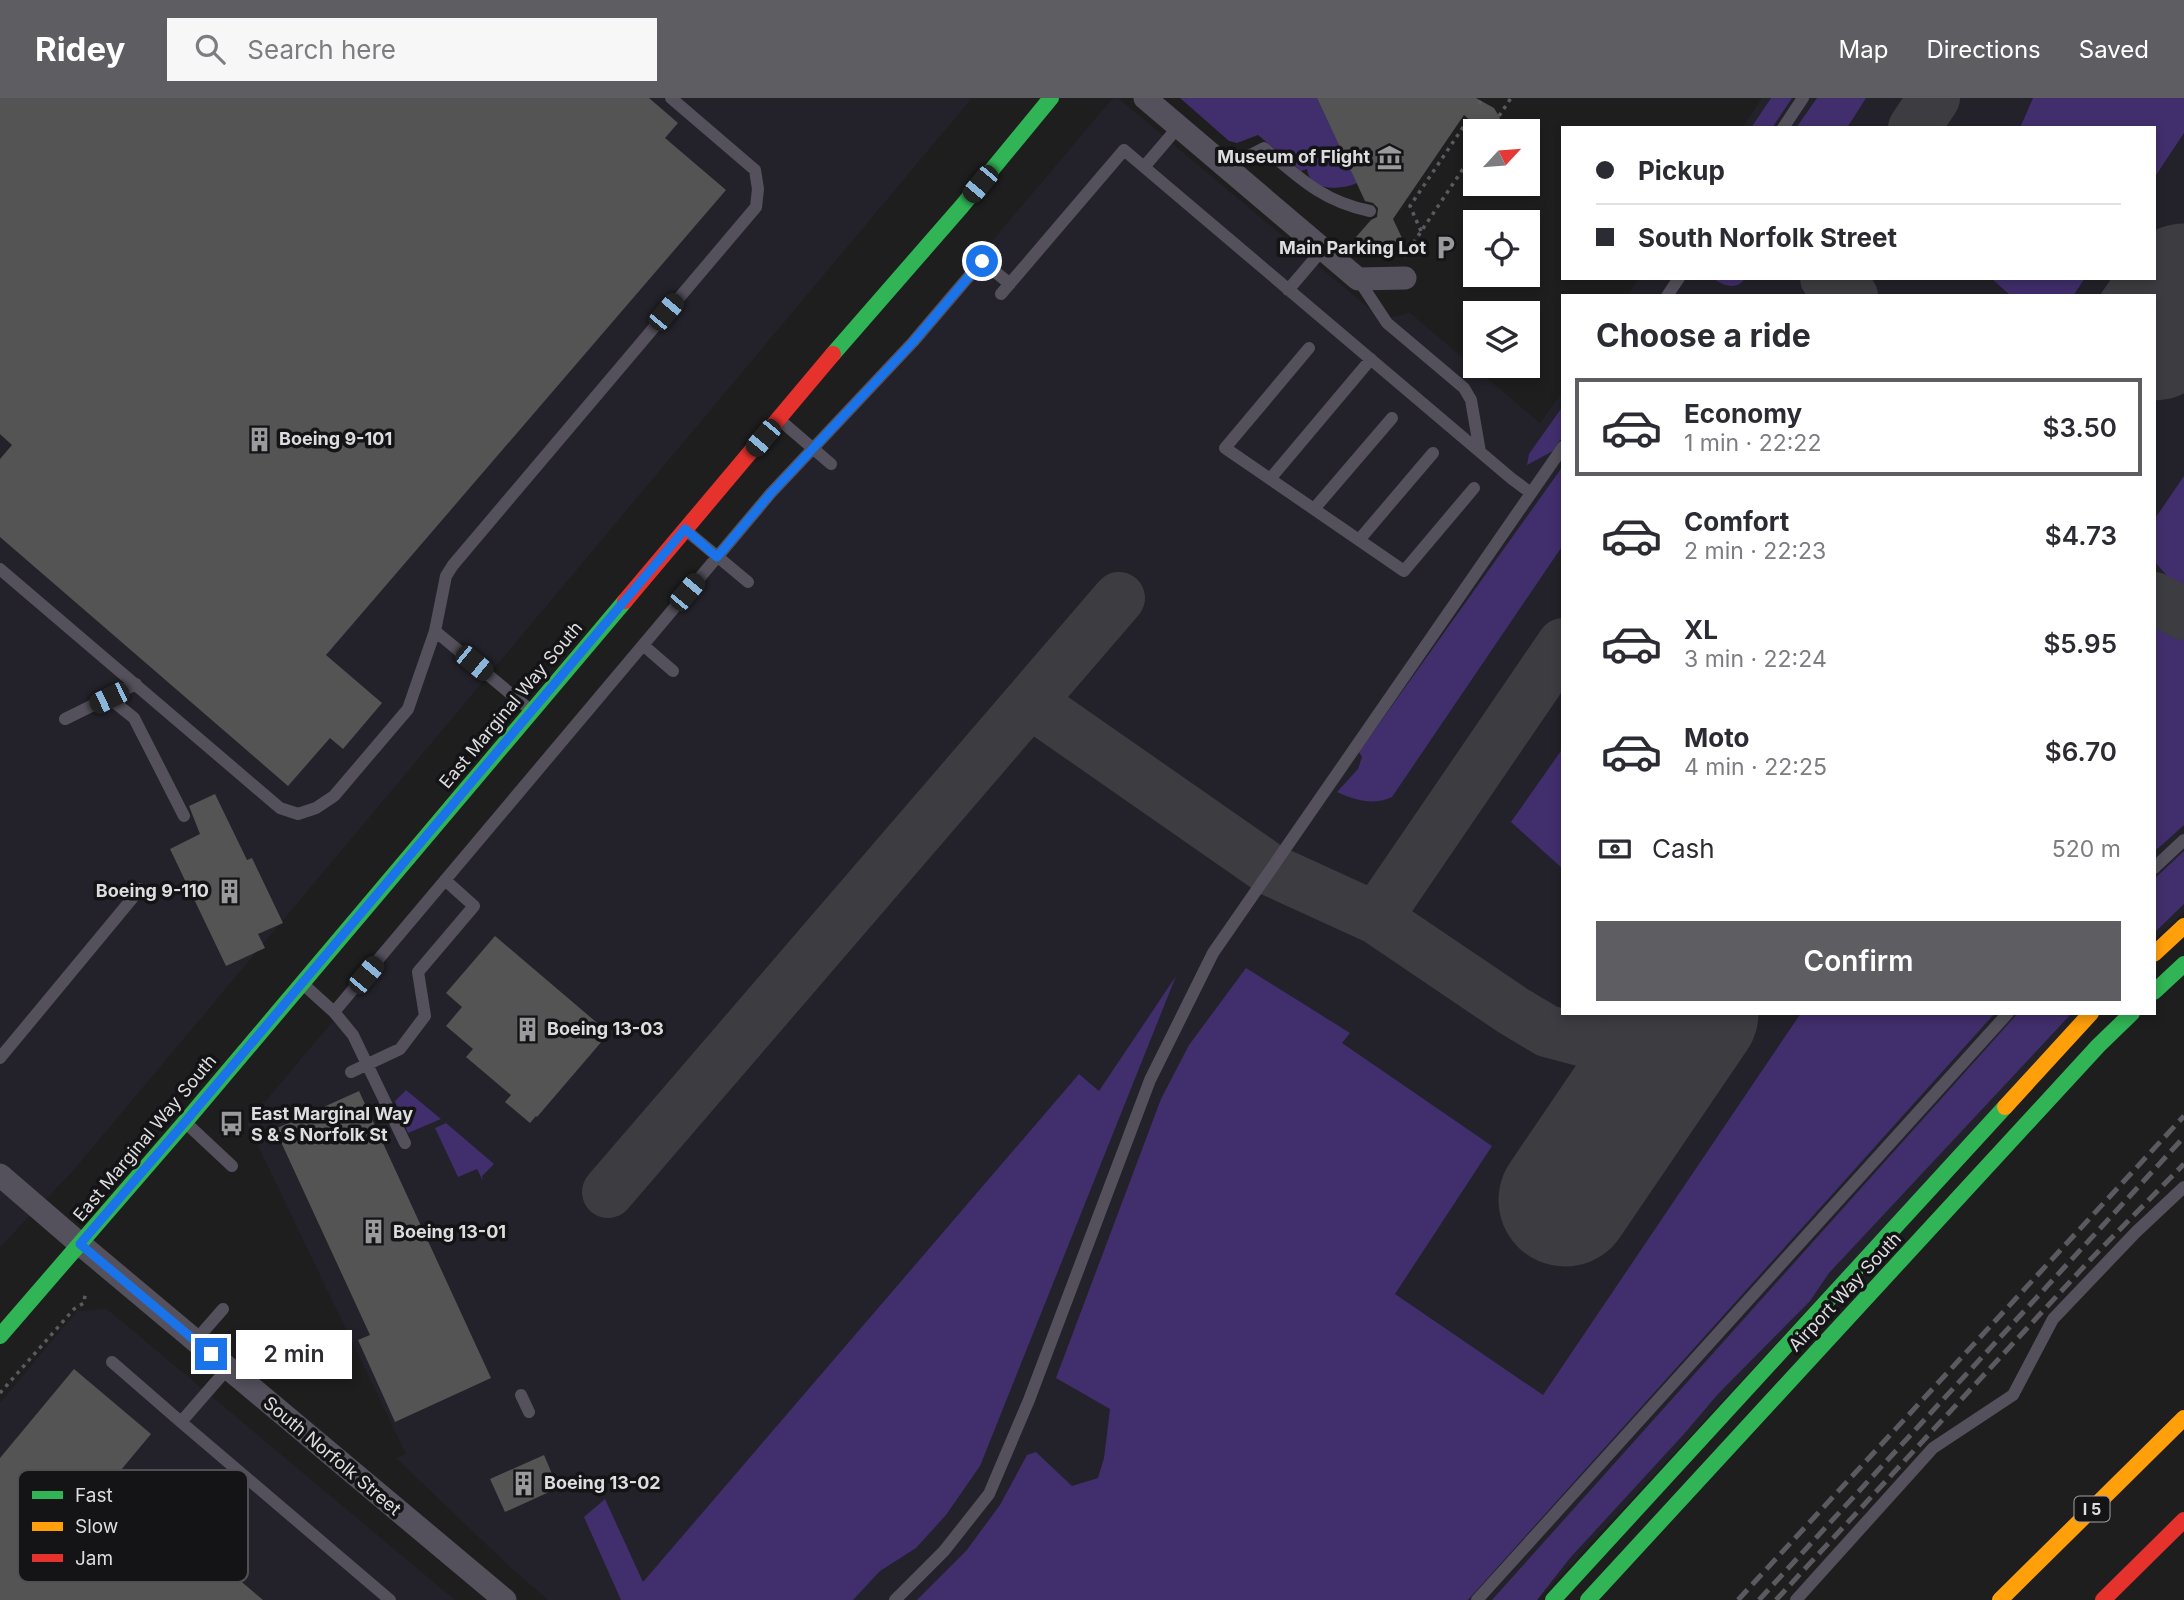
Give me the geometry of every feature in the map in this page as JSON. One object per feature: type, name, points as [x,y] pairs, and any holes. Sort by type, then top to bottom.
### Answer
[{"type":"main road","name":"East Marginal Way South","points":[[0,1336],[185,1122],[1051,98]]},
{"type":"main road","points":[[2156,952],[2184,926]]},
{"type":"main road","points":[[2156,990],[2184,964]]},
{"type":"main road","name":"Airport Way South","points":[[1553,1600],[2089,1015]]},
{"type":"main road","name":"Airport Way South","points":[[1588,1600],[2088,1056],[2130,1015]]},
{"type":"main road","name":"I 5","points":[[2000,1600],[2184,1418]]},
{"type":"main road","points":[[2103,1600],[2184,1520]]},
{"type":"street","points":[[1145,98],[1358,279],[1405,278]]},
{"type":"street","name":"South Norfolk Street","points":[[0,1174],[505,1600]]},
{"type":"lane","points":[[0,569],[280,808],[298,814],[316,808],[334,796],[408,709],[435,631],[446,576],[453,565],[755,206],[758,189],[755,170],[671,98]]},
{"type":"lane","points":[[1784,126],[1803,98]]},
{"type":"lane","points":[[1144,167],[1179,126]]},
{"type":"lane","points":[[1227,167],[1264,148],[1316,191],[1342,204],[1370,211]]},
{"type":"lane","points":[[334,1012],[771,493],[913,342],[982,261],[1006,289],[1124,150],[1531,493]]},
{"type":"lane","points":[[1288,289],[1323,249]]},
{"type":"lane","points":[[1358,279],[1387,323],[1464,388],[1471,400],[1480,452]]},
{"type":"lane","points":[[1309,348],[1225,448],[1404,571],[1474,488]]},
{"type":"lane","points":[[1270,479],[1371,359]]},
{"type":"lane","points":[[1314,509],[1392,418]]},
{"type":"lane","points":[[778,419],[831,464]]},
{"type":"lane","points":[[895,1600],[944,1551],[989,1494],[1029,1400],[1150,1080],[1213,953],[1561,450]]},
{"type":"lane","points":[[1359,540],[1433,453]]},
{"type":"lane","points":[[685,529],[748,582]]},
{"type":"lane","points":[[435,631],[531,711]]},
{"type":"lane","points":[[643,645],[673,671]]},
{"type":"lane","points":[[65,719],[136,684]]},
{"type":"lane","points":[[109,698],[134,718],[184,816]]},
{"type":"lane","points":[[2156,866],[2184,840]]},
{"type":"lane","points":[[351,1072],[400,1049],[425,1016],[418,972],[474,906],[445,880]]},
{"type":"lane","points":[[0,1058],[140,889]]},
{"type":"lane","points":[[301,983],[334,1012],[353,1035],[405,1143]]},
{"type":"lane","points":[[1477,1600],[2006,1015]]},
{"type":"lane","points":[[185,1122],[232,1166]]},
{"type":"lane","points":[[1796,1600],[1933,1448],[2013,1395],[2053,1319],[2136,1232],[2184,1187]]},
{"type":"lane","points":[[195,1341],[223,1309]]},
{"type":"lane","points":[[112,1362],[237,1470]]},
{"type":"lane","points":[[181,1422],[228,1368]]},
{"type":"lane","points":[[521,1395],[529,1412]]},
{"type":"lane","points":[[248,1479],[390,1600]]},
{"type":"path","points":[[1479,104],[1483,98]]},
{"type":"path","points":[[1499,116],[1511,98]]},
{"type":"path","points":[[1421,231],[1410,206],[1470,117]]},
{"type":"path","points":[[1405,278],[1403,258],[1463,169]]},
{"type":"path","points":[[0,1393],[74,1309],[84,1303],[85,1295]]},
{"type":"shaded area","points":[[0,98],[972,98],[72,1172],[0,1247]]},
{"type":"shaded area","points":[[1113,98],[1118,98],[1382,319],[1410,313],[1463,358],[1463,378],[1487,378],[1540,423],[1561,394],[1561,1015],[2081,1015],[1538,1600],[548,1600],[396,1458],[406,1454],[247,1123]]},
{"type":"shaded area","points":[[1180,98],[1317,98],[1357,183],[1335,188],[1320,185],[1309,176],[1307,169],[1301,171],[1258,135],[1237,143],[1229,141]]},
{"type":"shaded area","points":[[1762,98],[2184,98],[2184,912],[2156,938],[2156,294],[1628,294],[1638,280],[2156,280],[2156,126],[1743,126]]},
{"type":"shaded area","points":[[1771,98],[1792,98],[1773,126],[1752,126]]},
{"type":"shaded area","points":[[1817,98],[1866,98],[1848,126],[1797,126]]},
{"type":"shaded area","points":[[2033,98],[2184,98],[2184,133],[2156,175],[2156,126],[2021,126]]},
{"type":"shaded area","points":[[1716,280],[1744,280],[1734,286]]},
{"type":"shaded area","points":[[1993,280],[2084,280],[2074,294],[2009,294]]},
{"type":"shaded area","points":[[1561,409],[1561,439],[1553,451],[1527,465],[1529,454]]},
{"type":"shaded area","points":[[1561,469],[1561,548],[1392,797],[1364,801],[1337,792],[1358,769],[1362,757],[1359,752]]},
{"type":"shaded area","points":[[2184,476],[2184,589],[2173,583],[2156,563],[2156,517]]},
{"type":"shaded area","points":[[2156,621],[2184,632],[2184,825],[2156,850]]},
{"type":"shaded area","points":[[1561,751],[1561,867],[1511,822]]},
{"type":"shaded area","points":[[2184,851],[2184,904],[2156,931],[2156,877]]},
{"type":"shaded area","points":[[1246,968],[1350,1033],[1342,1043],[1492,1146],[1395,1294],[1543,1395],[1800,1015],[1993,1015],[1468,1600],[917,1600],[966,1551],[1000,1505],[1027,1455],[1036,1452],[1072,1486],[1098,1478],[1104,1458],[1110,1409],[1056,1378],[1161,1099],[1189,1045]]},
{"type":"shaded area","points":[[1176,976],[980,1466],[946,1515],[916,1548],[880,1571],[853,1600],[621,1600],[584,1517],[605,1499],[643,1582],[1079,1074],[1099,1091]]},
{"type":"shaded area","points":[[2016,1015],[2070,1015],[1829,1273],[1810,1301],[1718,1394],[1570,1558],[1537,1600],[1492,1600]]},
{"type":"shaded area","points":[[406,1090],[441,1119],[408,1133],[395,1101]]},
{"type":"shaded area","points":[[446,1123],[494,1164],[482,1176],[483,1181],[477,1169],[458,1177],[435,1128]]},
{"type":"shaded area","points":[[107,1309],[455,1600],[0,1600],[0,1403],[77,1311]]},
{"type":"building","name":"Boeing 9-101","points":[[0,98],[649,98],[678,123],[665,138],[726,190],[326,655],[382,703],[343,749],[330,738],[288,786],[0,537],[0,459],[12,445],[0,434]]},
{"type":"building","name":"Museum of Flight","points":[[1317,98],[1476,98],[1494,108],[1499,119],[1468,119],[1464,115],[1393,219],[1402,238],[1393,251],[1374,251],[1356,237],[1377,217],[1378,208],[1365,201]]},
{"type":"building","name":"Boeing 9-110","points":[[215,794],[247,860],[252,858],[283,923],[258,934],[265,948],[226,966],[170,849],[200,834],[189,806]]},
{"type":"building","name":"Boeing 13-03","points":[[495,936],[609,1033],[530,1123],[505,1102],[511,1095],[466,1057],[473,1049],[446,1026],[462,1007],[446,993]]},
{"type":"building","name":"Boeing 13-01","points":[[359,1091],[491,1378],[395,1422],[358,1340],[370,1335],[275,1129]]},
{"type":"building","points":[[74,1369],[151,1434],[121,1470],[18,1470],[18,1582],[242,1582],[263,1600],[0,1600],[0,1458]]},
{"type":"building","name":"Boeing 13-02","points":[[544,1455],[558,1488],[505,1512],[490,1479]]},
{"type":"taxiway","points":[[1915,126],[1934,98]]},
{"type":"taxiway","points":[[1829,280],[1849,294]]},
{"type":"taxiway","points":[[608,1192],[1119,598]]},
{"type":"taxiway","points":[[2156,599],[2184,614]]},
{"type":"taxiway","points":[[1376,918],[1561,647]]},
{"type":"taxiway","points":[[1030,702],[1271,870],[1376,918],[1547,1031],[1581,1040],[1610,1040],[1644,1033],[1666,1024],[1677,1015]]},
{"type":"runway","points":[[2156,331],[2184,290]]},
{"type":"runway","points":[[1565,1200],[1691,1015]]},
{"type":"railway","points":[[1738,1600],[2184,1116]]},
{"type":"railway","points":[[1759,1600],[2184,1137]]},
{"type":"railway","points":[[1776,1600],[2091,1259],[2184,1164]]},
{"type":"traffic: fast","points":[[833,354],[962,206],[1051,98]]},
{"type":"traffic: fast","points":[[0,1336],[185,1122],[625,601]]},
{"type":"traffic: fast","points":[[2156,990],[2184,964]]},
{"type":"traffic: fast","points":[[1588,1600],[2098,1046],[2130,1015]]},
{"type":"traffic: fast","points":[[1553,1600],[2005,1107]]},
{"type":"traffic: slow","points":[[2156,952],[2184,926]]},
{"type":"traffic: slow","points":[[2005,1107],[2089,1015]]},
{"type":"traffic: slow","points":[[2000,1600],[2184,1418]]},
{"type":"traffic: jam","points":[[625,601],[833,354]]},
{"type":"traffic: jam","points":[[2103,1600],[2184,1520]]},
{"type":"place","name":"Museum of Flight","points":[[1390,157]]},
{"type":"place","name":"Main Parking Lot","points":[[1446,248]]},
{"type":"place","name":"Boeing 9-101","points":[[259,439]]},
{"type":"place","name":"Boeing 9-110","points":[[229,891]]},
{"type":"place","name":"Boeing 13-03","points":[[527,1029]]},
{"type":"place","name":"East Marginal Way S & S Norfolk St","points":[[231,1124]]},
{"type":"place","name":"Boeing 13-01","points":[[373,1232]]},
{"type":"place","name":"Boeing 13-02","points":[[524,1483]]},
{"type":"route","points":[[211,1354],[80,1244],[685,529],[717,557],[771,493],[913,342],[982,261]]}]
